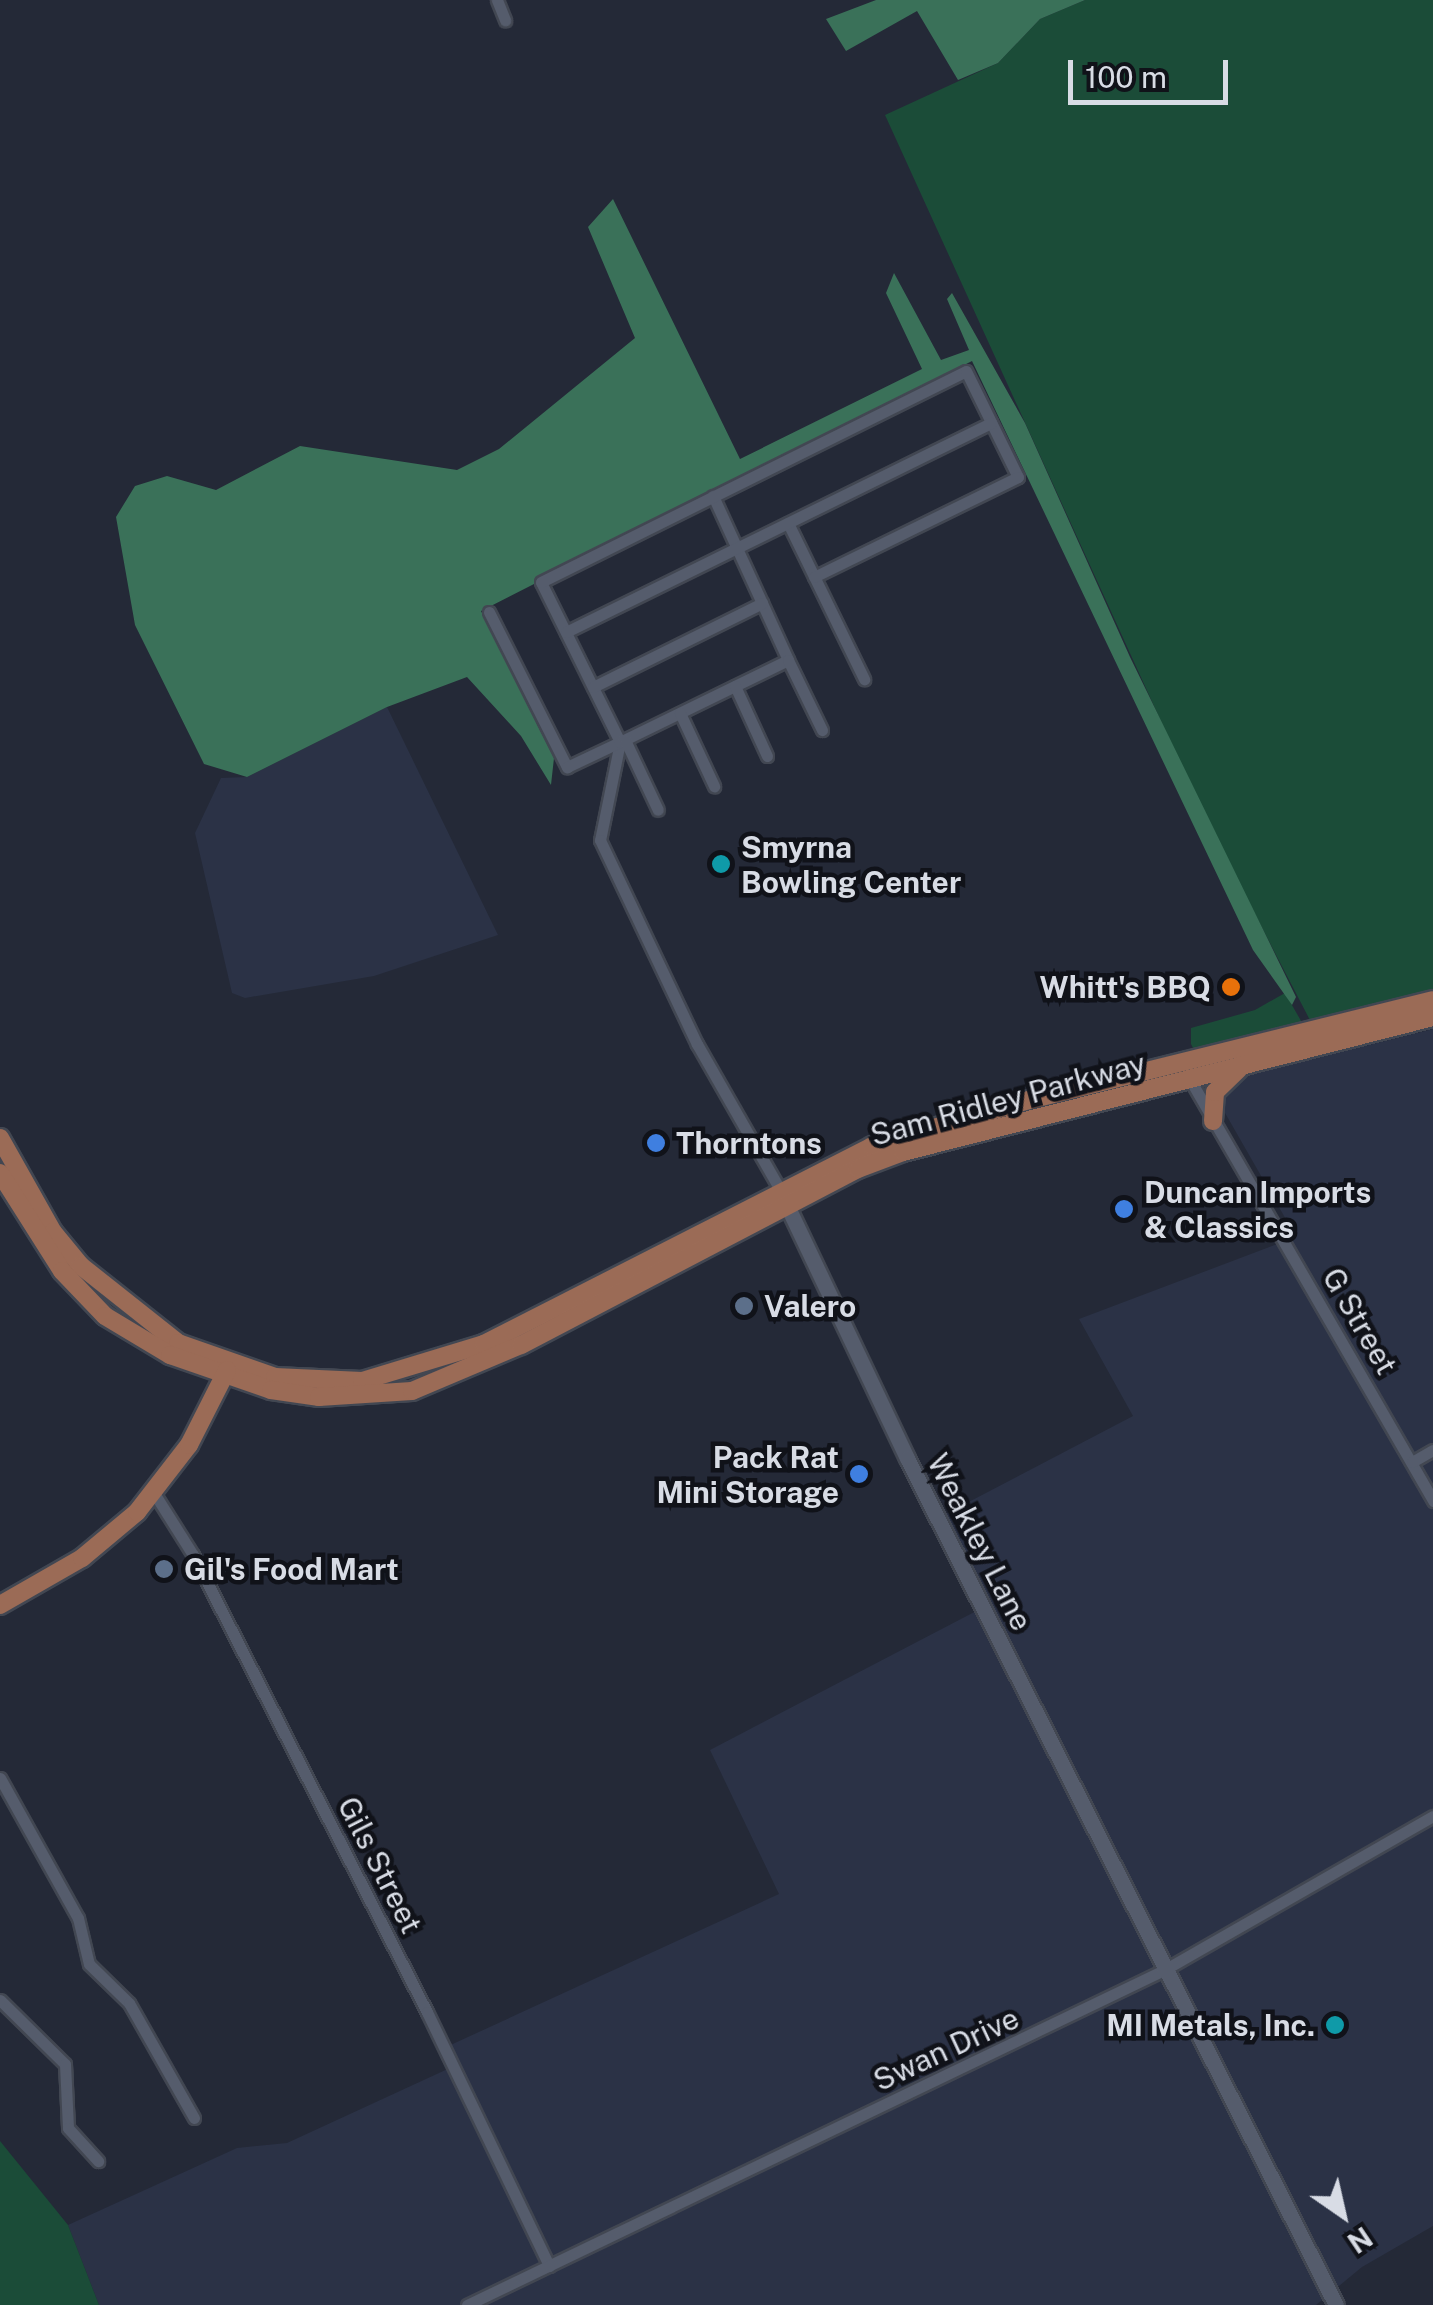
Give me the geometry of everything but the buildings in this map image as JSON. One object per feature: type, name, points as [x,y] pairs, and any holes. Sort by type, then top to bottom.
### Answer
[{"type":"main road","name":"Sam Ridley Parkway","points":[[227,1372],[319,1397],[412,1391],[521,1345],[783,1197],[912,1150],[1433,1000]]},
{"type":"main road","name":"Sam Ridley Parkway","points":[[1187,1070],[1247,1064],[1433,1016]]},
{"type":"main road","points":[[1213,1122],[1215,1092],[1247,1064]]},
{"type":"main road","points":[[0,1138],[53,1232],[82,1266],[178,1343],[227,1372]]},
{"type":"main road","points":[[0,1174],[62,1271],[105,1316],[170,1356],[227,1372]]},
{"type":"main road","name":"Weakley Lane","points":[[783,1197],[1164,1970],[1336,2305]]},
{"type":"main road","points":[[0,1605],[110,1538],[154,1493],[227,1372]]},
{"type":"street","points":[[497,0],[505,20]]},
{"type":"street","points":[[658,810],[541,582],[966,371],[1018,477],[814,577]]},
{"type":"street","points":[[566,632],[992,423]]},
{"type":"street","points":[[712,496],[822,730]]},
{"type":"street","points":[[788,524],[864,678]]},
{"type":"street","points":[[593,687],[762,603]]},
{"type":"street","points":[[489,612],[568,768],[788,660]]},
{"type":"street","points":[[734,686],[767,756]]},
{"type":"street","points":[[680,713],[714,786]]},
{"type":"street","name":"Weakley Lane","points":[[622,741],[605,798],[600,840],[698,1044],[783,1197]]},
{"type":"street","name":"G Street","points":[[1187,1070],[1213,1122],[1433,1501]]},
{"type":"street","points":[[1412,1462],[1433,1450]]},
{"type":"street","name":"Gils Street","points":[[154,1493],[193,1555],[427,2012],[548,2266]]},
{"type":"street","points":[[0,1778],[78,1918],[88,1964],[129,2003],[194,2118]]},
{"type":"street","points":[[0,1808],[12,1801]]},
{"type":"street","name":"Swan Drive","points":[[467,2305],[1164,1970],[1433,1816]]},
{"type":"street","points":[[0,2000],[66,2064],[68,2128],[98,2162]]},
{"type":"shaded area","points":[[387,707],[498,935],[374,976],[245,998],[232,993],[195,833],[221,778],[247,777]]},
{"type":"shaded area","points":[[1433,1029],[1433,2226],[1362,2267],[1316,2305],[99,2305],[68,2225],[237,2148],[287,2143],[452,2067],[444,2048],[779,1894],[710,1750],[982,1608],[938,1518],[1133,1416],[1079,1319],[1296,1237],[1209,1085]]},
{"type":"green space","points":[[876,0],[1085,0],[1040,19],[998,63],[958,80],[917,11],[846,51],[826,19]]},
{"type":"green space","points":[[1085,0],[1433,0],[1433,994],[1313,1026],[1205,818],[885,115],[998,63],[1040,19]]},
{"type":"green space","points":[[613,199],[740,459],[922,369],[886,293],[894,273],[941,360],[969,350],[947,299],[952,293],[1025,423],[1130,657],[1296,997],[1292,1005],[1253,950],[972,361],[481,611],[554,758],[551,785],[521,736],[467,677],[387,707],[247,777],[204,764],[135,625],[116,517],[135,486],[167,476],[216,490],[300,446],[457,470],[499,449],[635,338],[588,227]]},
{"type":"green space","points":[[1285,993],[1304,1026],[1194,1050],[1191,1028],[1255,1010]]},
{"type":"green space","points":[[0,2141],[68,2225],[99,2305],[0,2305]]},
{"type":"place","name":"Smyrna Bowling Center","points":[[721,864]]},
{"type":"place","name":"Whitt's BBQ","points":[[1231,987]]},
{"type":"place","name":"Thorntons","points":[[656,1143]]},
{"type":"place","name":"Duncan Imports & Classics","points":[[1124,1209]]},
{"type":"place","name":"Valero","points":[[744,1306]]},
{"type":"place","name":"Pack Rat Mini Storage","points":[[859,1474]]},
{"type":"place","name":"Gil's Food Mart","points":[[164,1569]]},
{"type":"place","name":"MI Metals, Inc.","points":[[1335,2025]]}]
